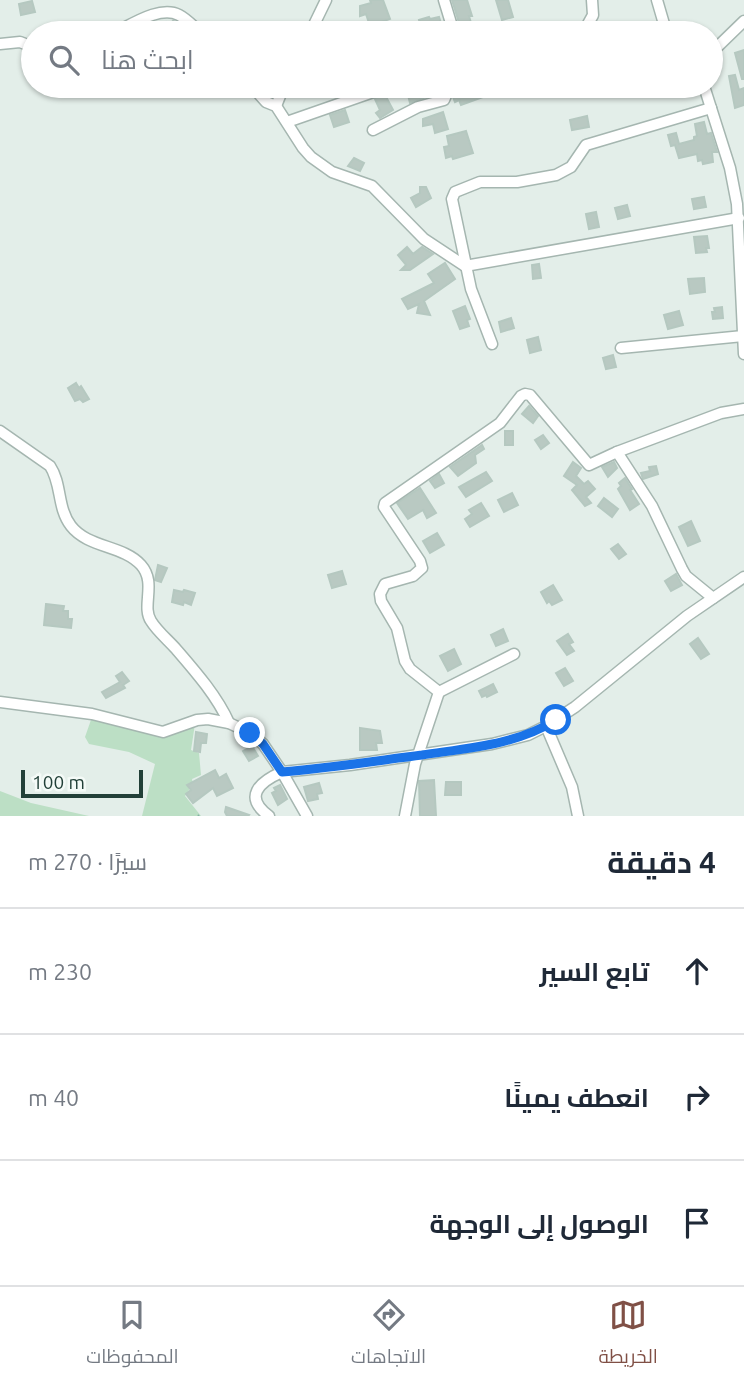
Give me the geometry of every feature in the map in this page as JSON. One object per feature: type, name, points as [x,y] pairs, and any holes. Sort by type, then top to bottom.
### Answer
[{"type":"street","points":[[316,21],[326,0]]},
{"type":"street","points":[[444,0],[450,21]]},
{"type":"street","points":[[590,21],[593,15],[592,0]]},
{"type":"street","points":[[657,0],[664,21]]},
{"type":"street","points":[[144,21],[167,12],[177,13],[187,21]]},
{"type":"street","points":[[723,41],[744,22]]},
{"type":"street","points":[[0,44],[21,42]]},
{"type":"street","points":[[262,98],[276,106],[303,148],[312,157],[345,178],[372,186],[424,239],[465,266],[739,218]]},
{"type":"street","points":[[276,106],[279,98]]},
{"type":"street","points":[[287,122],[356,98]]},
{"type":"street","points":[[373,130],[418,107],[445,98]]},
{"type":"street","points":[[707,98],[730,168],[739,218],[744,354]]},
{"type":"street","points":[[492,344],[465,266],[452,199],[455,192],[480,182],[517,182],[556,175],[571,167],[586,145],[710,108]]},
{"type":"street","points":[[621,348],[743,336]]},
{"type":"street","points":[[439,692],[410,669],[405,661],[397,628],[381,601],[381,588],[385,584],[413,576],[422,568],[384,503],[500,423],[525,394],[530,395],[589,465],[721,413],[744,409]]},
{"type":"street","points":[[0,431],[50,466],[55,474],[59,500],[65,515],[80,535],[130,556],[142,565],[148,577],[148,615],[151,622],[216,701],[229,723]]},
{"type":"street","points":[[617,452],[652,506],[686,576],[713,598]]},
{"type":"street","points":[[269,816],[255,801],[255,795],[262,784],[282,772],[502,742],[528,735],[546,726],[744,577]]},
{"type":"street","points":[[405,816],[419,755],[439,692],[514,654]]},
{"type":"street","points":[[0,702],[92,714],[163,732],[197,720],[229,723],[250,733],[263,744],[307,816]]},
{"type":"street","points":[[546,726],[572,788],[578,816]]},
{"type":"green space","points":[[92,717],[162,736],[170,736],[195,724],[191,750],[199,753],[201,775],[192,779],[193,784],[185,796],[201,816],[142,816],[155,764],[129,752],[89,744],[85,737]]},
{"type":"green space","points":[[0,791],[31,803],[89,816],[0,816]]},
{"type":"building","points":[[370,0],[383,0],[390,19],[368,21],[366,14],[360,16],[360,6],[371,3]]},
{"type":"building","points":[[452,0],[467,0],[472,16],[469,16],[470,21],[458,21]]},
{"type":"building","points":[[496,0],[508,0],[513,17],[502,20]]},
{"type":"building","points":[[32,1],[35,12],[21,15],[19,4]]},
{"type":"building","points":[[439,17],[440,21],[419,21]]},
{"type":"building","points":[[744,50],[744,79],[742,79],[735,53]]},
{"type":"building","points":[[735,75],[739,90],[744,88],[744,105],[735,108],[729,76]]},
{"type":"building","points":[[387,98],[393,110],[380,118],[376,113],[380,110],[375,99]]},
{"type":"building","points":[[409,98],[424,98],[410,103]]},
{"type":"building","points":[[453,98],[480,98],[461,105],[459,100],[455,102]]},
{"type":"building","points":[[345,110],[349,122],[334,127],[330,115]]},
{"type":"building","points":[[443,112],[448,129],[435,133],[433,124],[423,126],[423,119]]},
{"type":"building","points":[[587,116],[589,127],[572,130],[570,120]]},
{"type":"building","points":[[704,122],[717,152],[712,152],[713,162],[703,164],[702,160],[698,161],[697,154],[679,158],[668,135],[676,133],[679,144],[694,140],[697,136],[695,124]]},
{"type":"building","points":[[466,131],[473,153],[453,159],[452,156],[446,158],[444,147],[449,146],[447,136]]},
{"type":"building","points":[[354,158],[364,163],[360,171],[348,166]]},
{"type":"building","points":[[420,187],[426,187],[431,198],[416,207],[411,198],[420,193]]},
{"type":"building","points":[[704,197],[706,207],[694,209],[692,199]]},
{"type":"building","points":[[627,205],[630,216],[618,219],[615,208]]},
{"type":"building","points":[[596,212],[599,227],[589,229],[586,214]]},
{"type":"building","points":[[707,236],[707,252],[696,253],[694,237]]},
{"type":"building","points":[[407,247],[413,254],[422,247],[433,254],[410,270],[401,270],[406,265],[398,255]]},
{"type":"building","points":[[445,263],[455,279],[424,301],[430,315],[417,313],[419,304],[408,309],[402,299],[434,283],[428,274]]},
{"type":"building","points":[[539,264],[541,278],[533,279],[532,265]]},
{"type":"building","points":[[704,278],[705,292],[690,294],[688,279]]},
{"type":"building","points":[[465,306],[470,319],[467,320],[469,326],[460,329],[453,311]]},
{"type":"building","points":[[722,307],[723,318],[713,319],[714,308]]},
{"type":"building","points":[[679,311],[683,325],[668,329],[664,315]]},
{"type":"building","points":[[511,318],[514,328],[501,332],[499,322]]},
{"type":"building","points":[[538,337],[541,350],[530,353],[527,340]]},
{"type":"building","points":[[613,355],[616,367],[606,369],[603,358]]},
{"type":"building","points":[[76,383],[89,399],[83,402],[80,399],[75,401],[68,388]]},
{"type":"building","points":[[529,406],[538,416],[533,423],[522,414]]},
{"type":"building","points":[[505,431],[513,431],[513,445],[505,445]]},
{"type":"building","points":[[543,435],[549,443],[541,449],[535,440]]},
{"type":"building","points":[[482,445],[484,449],[475,455],[476,463],[458,476],[450,467]]},
{"type":"building","points":[[573,462],[581,468],[576,476],[584,484],[588,481],[595,489],[586,497],[591,503],[585,506],[572,490],[577,485],[564,476]]},
{"type":"building","points":[[614,462],[617,468],[608,477],[602,467]]},
{"type":"building","points":[[656,466],[658,474],[643,479],[641,473]]},
{"type":"building","points":[[486,472],[492,481],[466,497],[459,487]]},
{"type":"building","points":[[439,474],[444,483],[435,488],[430,481]]},
{"type":"building","points":[[625,478],[639,504],[630,510],[618,489],[621,486],[619,483]]},
{"type":"building","points":[[420,488],[436,513],[427,518],[423,510],[408,519],[397,503]]},
{"type":"building","points":[[512,493],[518,505],[504,512],[498,500]]},
{"type":"building","points":[[604,498],[618,509],[612,517],[598,506]]},
{"type":"building","points":[[481,503],[489,516],[470,527],[465,519],[472,514],[469,510]]},
{"type":"building","points":[[691,521],[700,541],[688,546],[679,527]]},
{"type":"building","points":[[437,533],[444,545],[430,553],[423,541]]},
{"type":"building","points":[[618,544],[626,554],[619,559],[611,549]]},
{"type":"building","points":[[158,565],[167,568],[161,582],[155,580]]},
{"type":"building","points":[[342,571],[346,584],[332,588],[328,575]]},
{"type":"building","points":[[676,574],[682,585],[671,591],[665,581]]},
{"type":"building","points":[[553,585],[562,600],[552,605],[549,601],[547,603],[541,592]]},
{"type":"building","points":[[174,590],[195,593],[191,605],[172,602]]},
{"type":"building","points":[[46,604],[64,606],[63,611],[68,611],[68,619],[72,619],[71,628],[44,625]]},
{"type":"building","points":[[503,629],[508,641],[496,646],[491,635]]},
{"type":"building","points":[[568,634],[573,642],[569,644],[574,651],[567,655],[557,641]]},
{"type":"building","points":[[698,638],[709,654],[701,659],[690,644]]},
{"type":"building","points":[[454,649],[461,664],[448,671],[440,656]]},
{"type":"building","points":[[565,668],[573,681],[564,686],[556,673]]},
{"type":"building","points":[[122,672],[129,681],[123,685],[125,688],[106,698],[102,692],[120,682],[116,676]]},
{"type":"building","points":[[493,684],[497,692],[482,697],[479,691]]},
{"type":"building","points":[[360,728],[380,731],[382,743],[376,743],[377,750],[360,750]]},
{"type":"building","points":[[196,732],[207,734],[206,743],[201,743],[200,752],[194,751]]},
{"type":"building","points":[[252,746],[258,756],[249,761],[243,751]]},
{"type":"building","points":[[215,770],[219,778],[226,774],[233,788],[217,796],[213,788],[193,803],[186,794],[191,790],[187,785]]},
{"type":"building","points":[[434,780],[436,816],[420,816],[419,781]]},
{"type":"building","points":[[446,782],[461,782],[461,795],[445,795]]},
{"type":"building","points":[[319,783],[322,793],[317,794],[318,799],[308,801],[304,787]]},
{"type":"building","points":[[280,785],[287,799],[278,805],[272,793],[276,791],[274,788]]},
{"type":"building","points":[[226,807],[249,815],[227,816]]},
{"type":"route","points":[[250,733],[263,744],[282,772],[492,744],[528,735],[556,720]]}]
